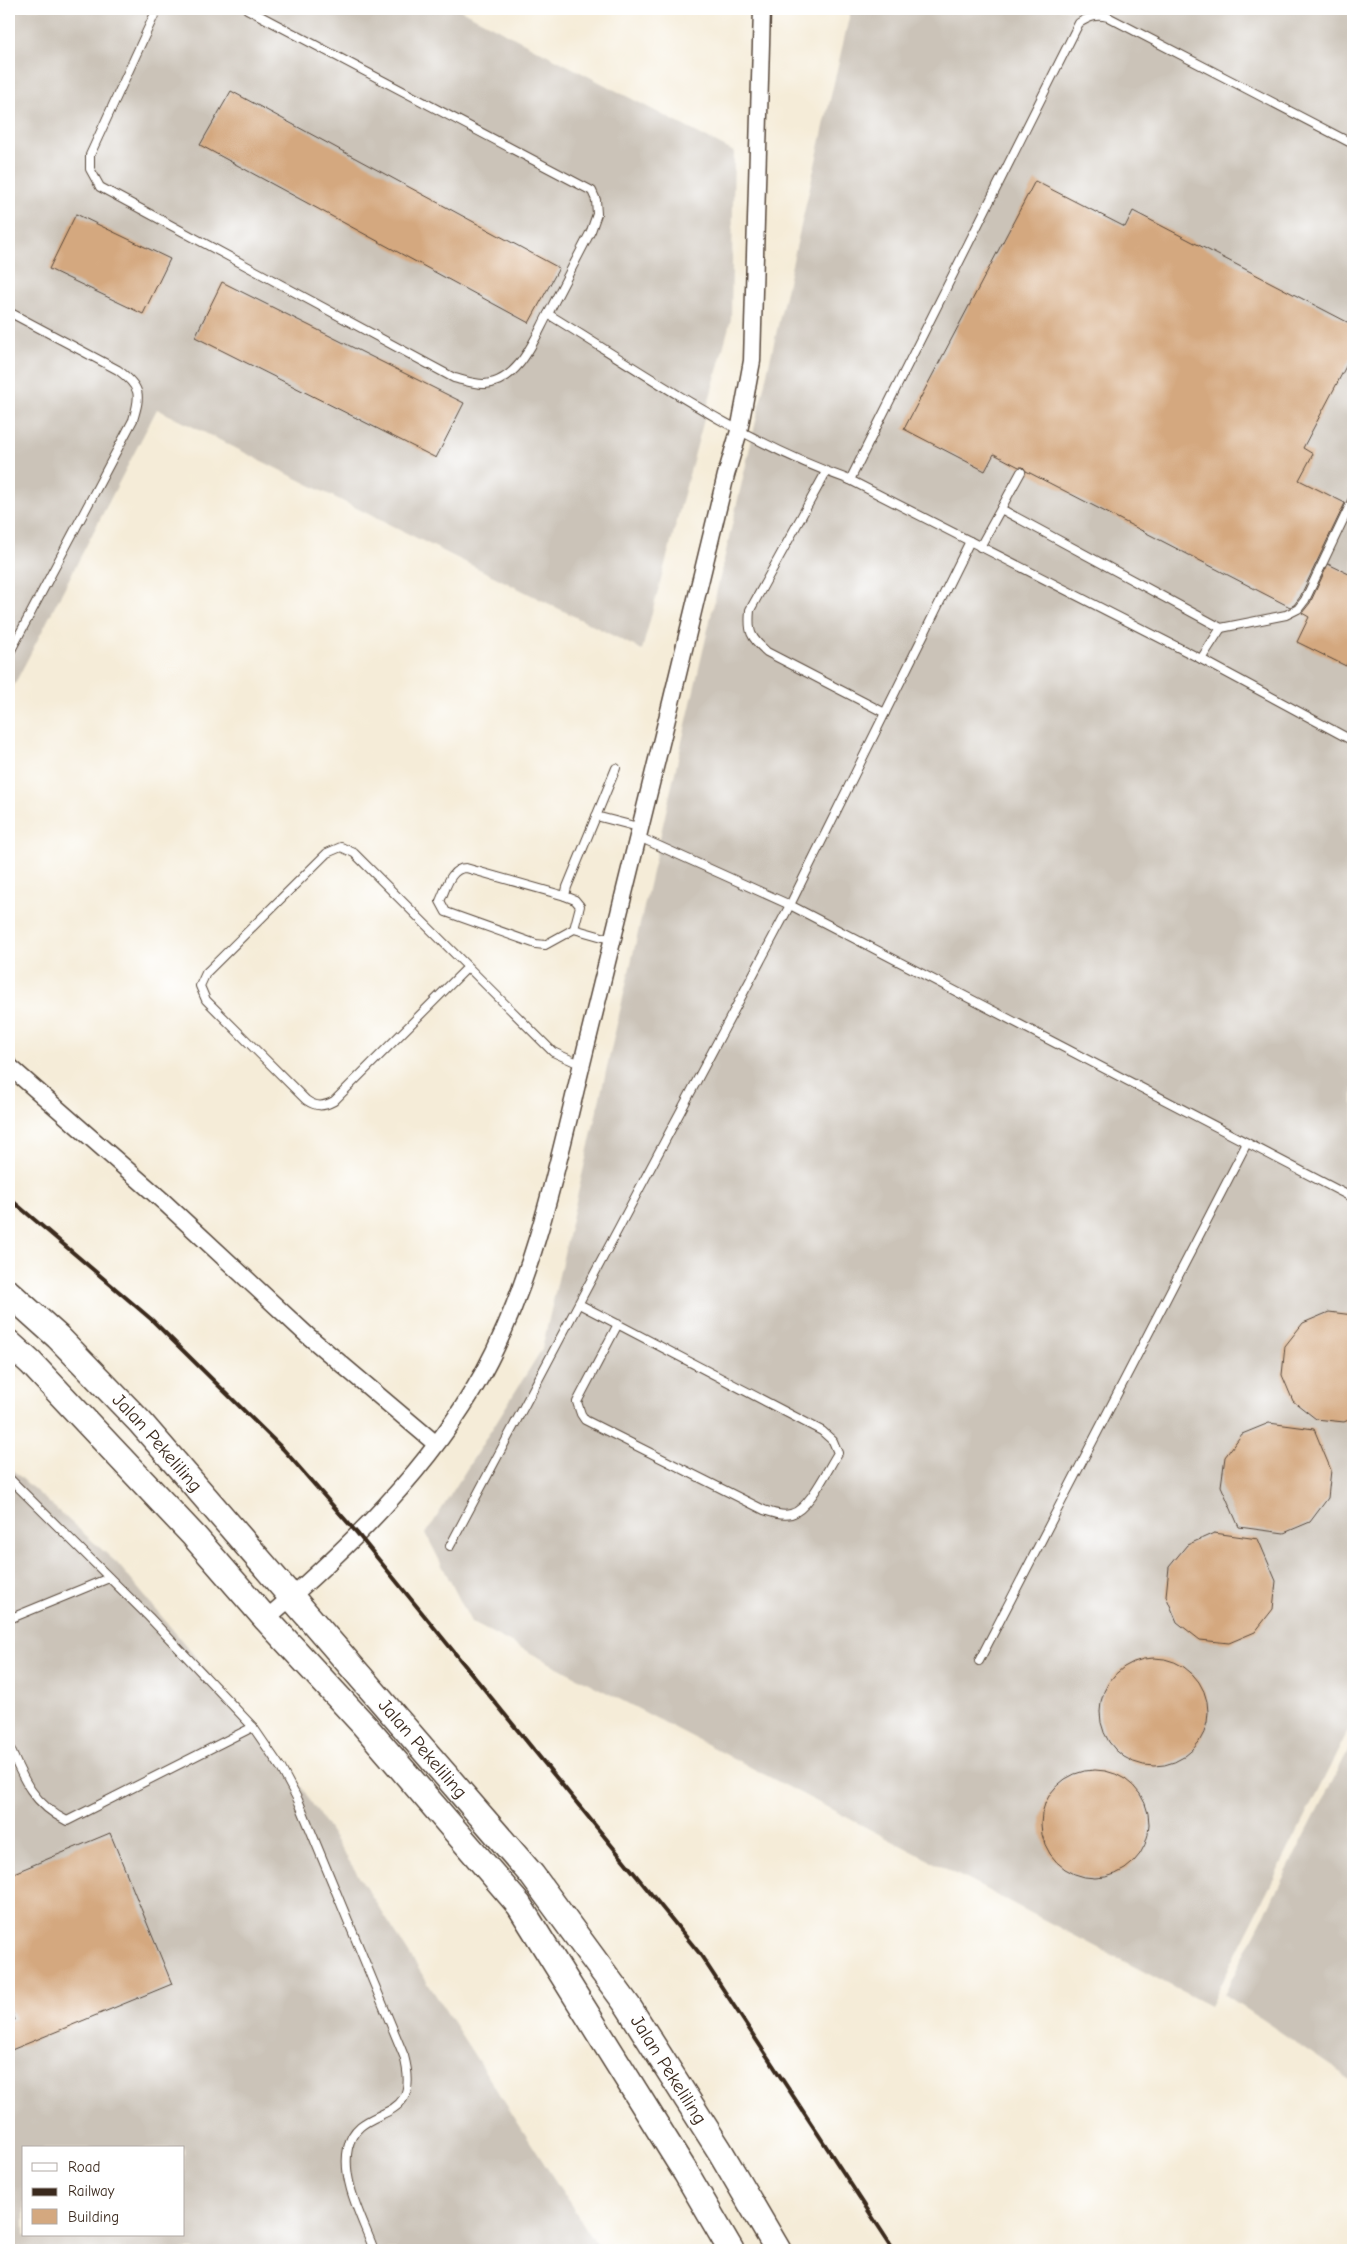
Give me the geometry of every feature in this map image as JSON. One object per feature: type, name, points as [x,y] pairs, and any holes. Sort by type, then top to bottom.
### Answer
[{"type":"main road","name":"Jalan Pekeliling","points":[[9,1293],[58,1337],[140,1422],[532,1875],[633,2014],[720,2151],[778,2250]]},
{"type":"main road","name":"Jalan Pekeliling","points":[[9,1344],[38,1370],[194,1536],[266,1619],[364,1724],[519,1904],[686,2173],[731,2250]]},
{"type":"street","points":[[266,1619],[384,1507],[436,1444],[482,1373],[503,1330],[524,1276],[545,1209],[640,832],[726,474],[739,431],[752,361],[762,9]]},
{"type":"street","points":[[9,1066],[164,1202],[307,1335],[436,1444]]},
{"type":"lane","points":[[158,9],[90,155],[90,168],[100,187],[454,378],[483,385],[496,382],[512,372],[525,358],[591,231],[597,214],[596,200],[592,191],[247,9]]},
{"type":"lane","points":[[850,480],[1078,23],[1088,17],[1098,15],[1108,17],[1353,144]]},
{"type":"lane","points":[[9,312],[118,370],[133,381],[140,398],[132,420],[9,654]]},
{"type":"lane","points":[[548,314],[739,431],[826,472],[850,480],[1201,659],[1353,741]]},
{"type":"lane","points":[[826,472],[750,610],[748,626],[753,640],[767,652],[885,713]]},
{"type":"lane","points":[[980,547],[1021,472]]},
{"type":"lane","points":[[1001,508],[1221,628],[1286,615],[1298,610],[1305,600],[1353,499]]},
{"type":"lane","points":[[450,1546],[790,905],[970,542]]},
{"type":"lane","points":[[1201,659],[1221,628]]},
{"type":"lane","points":[[565,896],[616,768]]},
{"type":"lane","points":[[596,816],[640,832],[790,905],[1353,1198]]},
{"type":"lane","points":[[468,968],[334,1101],[320,1106],[312,1105],[306,1100],[206,1000],[200,986],[206,972],[234,944],[327,853],[341,847],[354,853],[553,1052],[582,1065]]},
{"type":"lane","points":[[574,929],[580,906],[575,900],[466,868],[459,868],[453,872],[440,901],[446,912],[536,944],[545,945],[574,929],[613,940]]},
{"type":"lane","points":[[978,1661],[1247,1143]]},
{"type":"lane","points":[[579,1304],[618,1324],[822,1431],[833,1441],[838,1453],[806,1504],[793,1514],[781,1515],[764,1510],[585,1420],[577,1402],[618,1324]]},
{"type":"lane","points":[[9,1478],[149,1617],[253,1727],[281,1768],[298,1800],[404,2056],[409,2074],[408,2090],[401,2103],[363,2124],[351,2137],[347,2149],[346,2166],[350,2186],[374,2250]]},
{"type":"lane","points":[[9,1619],[110,1578]]},
{"type":"lane","points":[[9,1746],[27,1788],[56,1816],[67,1822],[253,1727]]},
{"type":"shaded area","points":[[9,9],[459,9],[734,152],[731,319],[642,650],[157,409],[9,695]]},
{"type":"shaded area","points":[[851,9],[1353,9],[1353,1721],[1210,2006],[471,1622],[426,1534],[542,1349]]},
{"type":"shaded area","points":[[9,1467],[117,1563],[293,1774],[600,2250],[9,2250]]},
{"type":"shaded area","points":[[1353,1741],[1353,2081],[1224,1994]]},
{"type":"building","points":[[231,91],[559,268],[529,323],[200,145]]},
{"type":"building","points":[[1035,181],[1125,227],[1133,211],[1353,325],[1353,353],[1303,448],[1313,454],[1299,480],[1345,503],[1300,597],[1294,605],[1290,607],[1026,471],[1023,467],[1019,467],[994,454],[985,471],[904,429]]},
{"type":"building","points":[[76,214],[170,259],[143,314],[49,269]]},
{"type":"building","points":[[222,282],[464,403],[436,458],[195,337]]},
{"type":"building","points":[[1328,564],[1353,576],[1353,650],[1346,666],[1297,642],[1309,617],[1302,613],[1310,603]]},
{"type":"building","points":[[1329,1312],[1353,1315],[1353,1418],[1344,1422],[1316,1419],[1293,1401],[1282,1375],[1285,1346],[1303,1323]]},
{"type":"building","points":[[1269,1423],[1314,1429],[1331,1470],[1328,1498],[1310,1522],[1284,1533],[1239,1527],[1221,1486],[1225,1457],[1242,1434]]},
{"type":"building","points":[[1214,1533],[1258,1539],[1276,1581],[1273,1609],[1255,1632],[1229,1643],[1200,1640],[1177,1622],[1166,1596],[1169,1567],[1187,1545]]},
{"type":"building","points":[[1154,1658],[1175,1662],[1192,1674],[1204,1691],[1208,1712],[1204,1733],[1192,1750],[1175,1762],[1154,1766],[1133,1762],[1116,1750],[1104,1733],[1100,1712],[1104,1691],[1116,1674],[1133,1662]]},
{"type":"building","points":[[1095,1770],[1116,1774],[1133,1786],[1145,1803],[1149,1824],[1145,1845],[1133,1862],[1116,1874],[1095,1878],[1074,1874],[1057,1862],[1045,1845],[1041,1824],[1045,1803],[1057,1786],[1074,1774]]},
{"type":"building","points":[[110,1833],[172,1984],[9,2051],[9,2021],[15,2020],[9,2005],[9,1875]]},
{"type":"railway","points":[[9,1198],[151,1319],[283,1449],[357,1533],[700,1954],[894,2250]]}]
